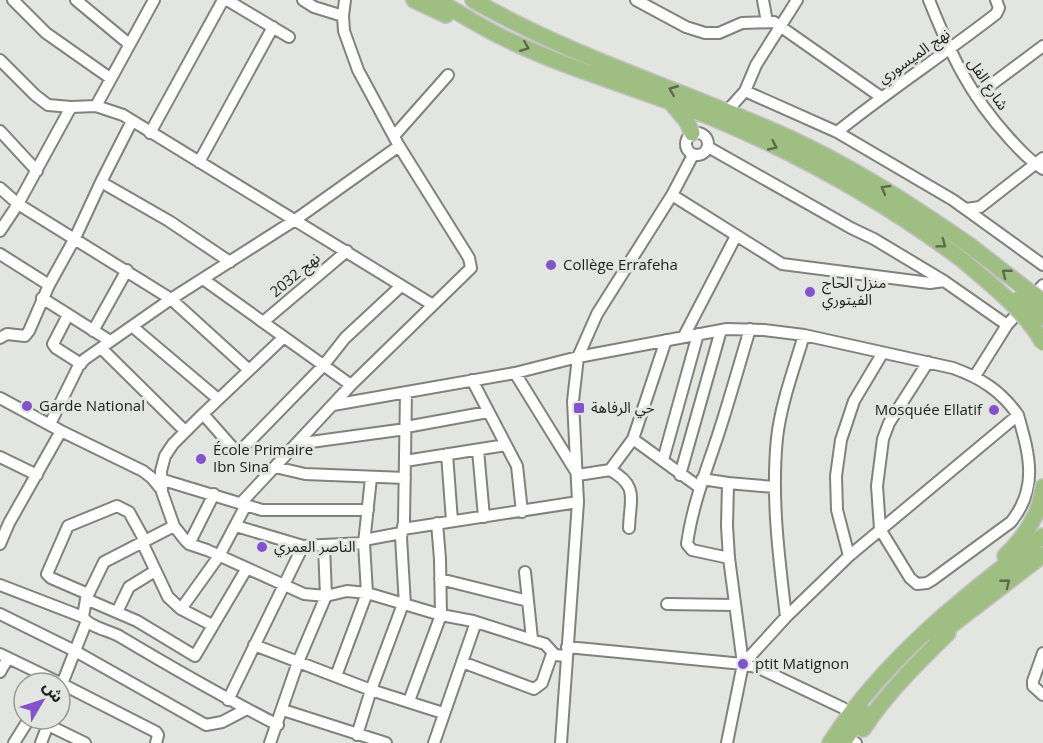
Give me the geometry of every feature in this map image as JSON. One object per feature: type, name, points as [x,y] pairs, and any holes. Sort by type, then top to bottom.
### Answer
[{"type":"highway","points":[[414,0],[594,75],[720,122],[852,186],[921,229],[1043,318]]},
{"type":"highway","points":[[436,0],[504,38]]},
{"type":"highway","points":[[474,0],[498,15],[557,43],[727,111],[858,173],[910,204],[969,245],[1043,302]]},
{"type":"highway","points":[[671,103],[682,113],[692,133]]},
{"type":"highway","points":[[964,261],[1019,310],[1033,326],[1043,343]]},
{"type":"highway","points":[[953,610],[970,589],[1018,543],[1029,528],[1037,511],[1043,487]]},
{"type":"highway","points":[[830,743],[879,677],[934,625],[1043,536]]},
{"type":"highway","points":[[852,743],[858,718],[887,683],[921,650],[1043,555]]},
{"type":"highway","points":[[820,743],[864,681],[895,650],[917,633],[934,625]]},
{"type":"street","points":[[13,0],[46,33],[110,78]]},
{"type":"street","points":[[76,0],[129,44]]},
{"type":"street","points":[[96,106],[154,0]]},
{"type":"street","points":[[150,133],[225,0],[289,37]]},
{"type":"street","points":[[303,0],[314,7],[343,16]]},
{"type":"street","points":[[181,609],[219,556],[236,526],[243,504],[351,385],[470,270],[471,263],[399,146],[358,70],[344,31],[345,0]]},
{"type":"street","points":[[763,0],[767,22]]},
{"type":"street","points":[[727,111],[745,91],[756,65],[797,0]]},
{"type":"street","name":"شارع الفل","points":[[929,0],[949,50],[976,96],[1004,133],[1040,164]]},
{"type":"street","name":"نهج الميسوري","points":[[837,132],[881,97],[996,14],[999,8],[996,0]]},
{"type":"street","points":[[640,1],[686,27],[705,33],[719,33],[742,23],[767,22],[782,26],[881,97]]},
{"type":"street","points":[[199,162],[273,27]]},
{"type":"street","points":[[976,96],[1039,49],[1043,62]]},
{"type":"street","points":[[0,60],[42,102],[54,106],[96,106],[115,111],[433,305]]},
{"type":"street","points":[[394,136],[448,75]]},
{"type":"street","points":[[745,91],[837,132],[953,200],[1043,265]]},
{"type":"street","points":[[0,231],[37,171],[71,107]]},
{"type":"street","points":[[0,338],[7,334],[21,336],[27,334],[48,285],[75,238],[132,121]]},
{"type":"street","points":[[0,131],[37,171]]},
{"type":"street","points":[[696,132],[705,135],[708,147],[702,154],[693,155],[686,149],[685,144],[688,136],[696,132]]},
{"type":"street","points":[[50,424],[81,364],[100,348],[171,299],[295,220],[399,146]]},
{"type":"street","points":[[708,147],[874,239],[944,281],[1007,325]]},
{"type":"street","points":[[561,743],[578,502],[573,401],[578,357],[597,314],[672,195],[693,155]]},
{"type":"street","points":[[966,209],[980,207],[1040,164]]},
{"type":"street","points":[[101,182],[169,221],[230,262]]},
{"type":"street","points":[[0,188],[18,204],[171,299],[249,370]]},
{"type":"street","points":[[672,195],[776,261],[788,265],[930,283],[944,281]]},
{"type":"street","points":[[684,336],[736,236]]},
{"type":"street","name":"نهج 2032","points":[[263,322],[346,251]]},
{"type":"street","points":[[0,254],[48,285]]},
{"type":"street","points":[[93,331],[127,270]]},
{"type":"street","points":[[203,279],[351,385]]},
{"type":"street","points":[[975,376],[1007,325],[1043,285]]},
{"type":"street","points":[[203,414],[233,447],[240,450],[323,366],[345,338],[401,286]]},
{"type":"street","points":[[42,298],[110,341]]},
{"type":"street","points":[[68,315],[53,344],[81,364]]},
{"type":"street","points":[[132,327],[218,399]]},
{"type":"street","points":[[333,405],[515,373],[578,357],[721,330],[750,329],[804,335],[882,354],[928,362],[975,376],[1000,394],[1017,415],[1029,451],[1029,475],[1021,506],[1011,522],[933,580],[922,584],[917,584],[910,578],[880,529],[877,486],[883,439],[895,412],[928,362]]},
{"type":"street","points":[[729,558],[687,547],[691,515],[750,329]]},
{"type":"street","points":[[680,475],[721,330]]},
{"type":"street","points":[[663,460],[698,334]]},
{"type":"street","points":[[786,618],[774,487],[780,420],[804,335]]},
{"type":"street","points":[[284,337],[185,431],[168,451],[163,464],[161,484],[174,526],[189,544],[310,596],[326,596],[348,591],[367,593],[532,639],[547,645],[552,654],[542,683],[534,689],[462,662]]},
{"type":"street","points":[[610,470],[633,439],[666,339]]},
{"type":"street","points":[[100,348],[185,431]]},
{"type":"street","points":[[849,556],[837,510],[838,456],[844,428],[854,401],[882,354]]},
{"type":"street","points":[[515,373],[578,475]]},
{"type":"street","points":[[472,380],[515,461],[520,475],[522,512]]},
{"type":"street","points":[[357,735],[371,690],[404,605],[402,531],[406,392]]},
{"type":"street","points":[[0,398],[142,471],[161,484],[214,494],[268,511],[368,510]]},
{"type":"street","points":[[296,444],[406,428],[488,412]]},
{"type":"street","points":[[743,664],[849,556],[1017,415]]},
{"type":"street","points":[[0,544],[4,520],[37,475],[61,431]]},
{"type":"street","points":[[633,439],[680,475],[701,483],[774,487]]},
{"type":"street","points":[[405,461],[506,446]]},
{"type":"street","points":[[478,450],[484,516]]},
{"type":"street","points":[[447,454],[452,521]]},
{"type":"street","points":[[0,456],[37,475]]},
{"type":"street","points":[[275,467],[305,474],[405,478]]},
{"type":"street","points":[[578,475],[610,470],[624,478],[630,486],[629,528]]},
{"type":"street","points":[[336,676],[367,593],[364,541],[371,478]]},
{"type":"street","points":[[727,743],[743,664],[729,558],[728,483]]},
{"type":"street","points":[[189,544],[214,494]]},
{"type":"street","points":[[236,526],[303,546],[324,545],[364,541],[436,523],[578,502]]},
{"type":"street","points":[[212,625],[181,609],[168,597],[129,512],[117,506],[68,526],[47,574],[87,597],[137,621],[195,656],[247,568]]},
{"type":"street","points":[[409,701],[441,615],[436,523]]},
{"type":"street","points":[[65,671],[75,651],[85,620],[87,597],[104,562],[174,526]]},
{"type":"street","points":[[270,743],[298,662],[326,596],[324,545]]},
{"type":"street","points":[[228,700],[303,546]]},
{"type":"street","points":[[117,612],[129,586],[155,571]]},
{"type":"street","points":[[525,572],[532,639]]},
{"type":"street","points":[[440,579],[528,601]]},
{"type":"street","points":[[0,585],[115,634],[228,700],[278,725]]},
{"type":"street","points":[[667,604],[735,605]]},
{"type":"street","points":[[0,614],[75,651],[206,725],[222,722],[247,709]]},
{"type":"street","points":[[434,743],[476,622]]},
{"type":"street","points":[[254,645],[371,690],[443,713]]},
{"type":"street","points":[[552,654],[566,652],[743,664],[759,668],[843,708]]},
{"type":"street","points":[[1043,653],[1033,681],[1034,686],[1043,695]]},
{"type":"street","points":[[0,672],[4,656],[33,671]]},
{"type":"street","points":[[72,691],[156,732],[158,735],[156,743]]},
{"type":"street","points":[[283,710],[386,743]]},
{"type":"street","points":[[64,731],[85,743]]},
{"type":"place","name":"Collège Errafeha","points":[[551,265]]},
{"type":"place","name":"منزل الحاج الفيتوري","points":[[810,292]]},
{"type":"place","name":"Garde National","points":[[27,406]]},
{"type":"place","name":"حي الرفاهة","points":[[579,408]]},
{"type":"place","name":"Mosquée Ellatif","points":[[994,410]]},
{"type":"place","name":"École Primaire Ibn Sina","points":[[201,459]]},
{"type":"place","name":"الناصر العمري","points":[[262,547]]},
{"type":"place","name":"ptit Matignon","points":[[743,664]]}]
